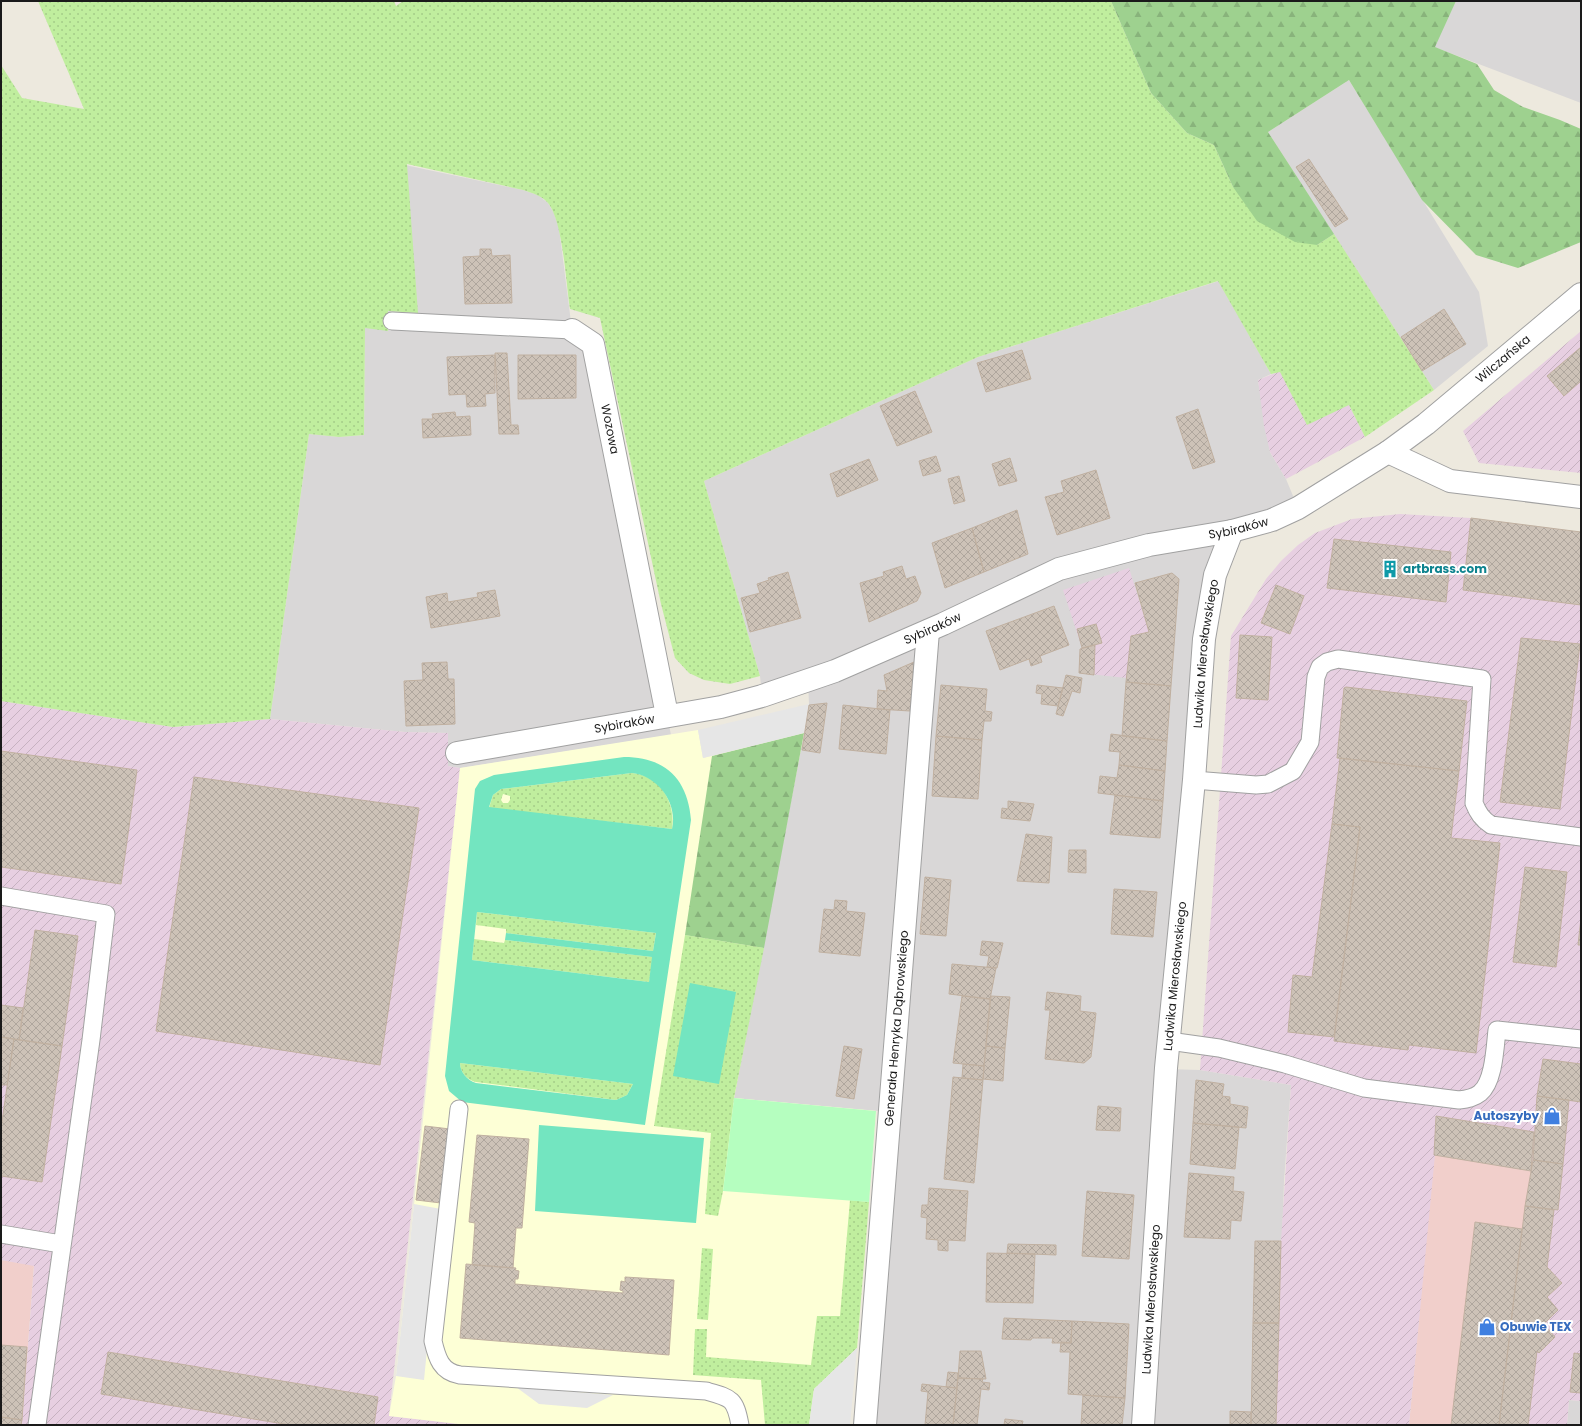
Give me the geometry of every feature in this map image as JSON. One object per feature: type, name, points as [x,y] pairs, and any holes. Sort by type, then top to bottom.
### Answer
[{"type":"street","name":"Wilczańska","points":[[1426,424],[1581,294]]},
{"type":"street","name":"Wozowa","points":[[572,330],[593,344],[667,716]]},
{"type":"street","name":"Sybiraków","points":[[457,753],[721,707],[762,696],[835,671],[928,631],[1058,569],[1150,544],[1232,531],[1272,520],[1298,508],[1388,452],[1426,424]]},
{"type":"street","points":[[1388,452],[1450,481],[1581,497]]},
{"type":"street","name":"Ludwika Mierosławskiego","points":[[1143,1425],[1169,1041],[1194,780],[1204,639],[1215,575],[1232,531]]},
{"type":"street","name":"Generała Henryka Dąbrowskiego","points":[[865,1425],[928,631]]},
{"type":"lane","name":"Wozowa","points":[[392,321],[572,330]]},
{"type":"lane","points":[[1194,780],[1262,785],[1279,780],[1293,771],[1310,742],[1316,678],[1320,667],[1328,662],[1338,659],[1482,679],[1474,803],[1477,811],[1483,820],[1491,825],[1581,837]]},
{"type":"lane","points":[[1,896],[106,914],[91,1040],[61,1244],[37,1425]]},
{"type":"lane","points":[[1169,1041],[1226,1050],[1285,1064],[1364,1088],[1459,1100],[1472,1098],[1481,1093],[1488,1084],[1497,1030],[1581,1039]]},
{"type":"lane","points":[[460,1110],[432,1341],[437,1358],[450,1374],[706,1391],[725,1396],[737,1406],[740,1425]]},
{"type":"lane","points":[[1,1234],[61,1244]]},
{"type":"shaded area","points":[[1456,1],[1581,1],[1581,103],[1434,47]]},
{"type":"shaded area","points":[[1349,80],[1479,292],[1488,346],[1434,390],[1268,132]]},
{"type":"shaded area","points":[[405,165],[523,190],[538,195],[548,203],[554,213],[559,228],[572,330],[593,344],[671,735],[460,768],[448,766],[448,733],[405,732],[270,719],[309,434],[339,437],[364,435],[365,328],[388,311],[417,313]]},
{"type":"shaded area","points":[[1219,281],[1271,374],[1258,380],[1270,452],[1286,479],[1298,508],[1232,531],[1215,575],[1166,1069],[1200,1070],[1291,1085],[1284,1181],[1276,1425],[865,1425],[890,1112],[734,1098],[804,733],[809,704],[808,681],[762,696],[760,676],[704,481],[978,357]]},
{"type":"shaded area","points":[[1581,331],[1581,473],[1479,463],[1463,431]]},
{"type":"shaded area","points":[[1280,371],[1349,405],[1365,437],[1286,479],[1270,452],[1264,426],[1258,380]]},
{"type":"shaded area","points":[[1400,514],[1471,518],[1463,590],[1581,605],[1581,1401],[1569,1400],[1567,1425],[1500,1425],[1531,1171],[1435,1155],[1409,1425],[1276,1425],[1281,1241],[1291,1085],[1200,1070],[1231,636],[1266,579],[1281,561],[1298,545],[1315,533],[1352,519]]},
{"type":"shaded area","points":[[1129,568],[1149,632],[1131,636],[1127,678],[1079,673],[1080,649],[1082,648],[1063,590]]},
{"type":"shaded area","points":[[1,701],[173,727],[270,719],[405,732],[448,733],[448,766],[460,768],[389,1416],[468,1425],[22,1425],[34,1266],[1,1260]]},
{"type":"shaded area","points":[[809,704],[804,733],[703,758],[698,730]]},
{"type":"shaded area","points":[[698,730],[703,758],[804,733],[734,1098],[876,1111],[857,1348],[814,1389],[809,1425],[468,1425],[389,1416],[396,1376],[460,768]]},
{"type":"shaded area","points":[[1434,1155],[1531,1171],[1525,1206],[1499,1425],[1409,1425]]},
{"type":"shaded area","points":[[414,1204],[441,1209],[424,1380],[396,1376]]},
{"type":"shaded area","points":[[1,1260],[34,1265],[22,1425],[1,1425]]},
{"type":"shaded area","points":[[857,1348],[850,1425],[809,1425],[814,1389]]},
{"type":"shaded area","points":[[516,1387],[613,1395],[587,1408],[539,1404]]},
{"type":"shaded area","points":[[1569,1400],[1581,1401],[1581,1425],[1567,1425]]},
{"type":"green space","points":[[38,1],[394,1],[396,6],[403,1],[1111,1],[1151,93],[1187,133],[1214,145],[1233,187],[1317,245],[1334,234],[1434,390],[1365,437],[1349,405],[1307,425],[1280,372],[1271,374],[1218,281],[978,357],[704,481],[760,676],[730,684],[704,680],[689,673],[675,658],[661,604],[600,318],[570,309],[563,252],[557,222],[552,210],[547,202],[536,194],[407,164],[418,313],[388,311],[388,331],[365,328],[364,435],[339,437],[309,434],[270,719],[173,727],[1,701],[1,65],[22,98],[84,109]]},
{"type":"green space","points":[[1111,1],[1456,1],[1435,47],[1477,64],[1494,90],[1523,107],[1581,129],[1581,242],[1518,268],[1476,255],[1422,200],[1349,80],[1268,132],[1334,234],[1317,245],[1295,242],[1257,221],[1233,187],[1214,145],[1187,133],[1151,93]]},
{"type":"green space","points":[[804,733],[764,948],[685,935],[712,756]]},
{"type":"green space","points":[[624,757],[639,758],[662,766],[672,773],[685,793],[691,820],[645,1125],[462,1102],[449,1091],[445,1076],[475,789],[480,781],[494,775]],"holes":[[[632,773],[650,779],[664,792],[672,810],[672,829],[489,807],[493,795],[501,789]],[[477,912],[656,933],[653,951],[506,933],[505,940],[652,957],[649,982],[472,960]],[[460,1063],[633,1084],[627,1095],[616,1100],[476,1083],[465,1075]]]},
{"type":"green space","points":[[632,773],[642,775],[651,779],[664,792],[671,809],[673,819],[672,829],[489,808],[493,795],[501,789]],"holes":[[[503,794],[510,796],[508,803],[503,803],[501,800]]]},
{"type":"green space","points":[[477,912],[656,933],[653,951],[506,933],[506,929],[476,925]]},
{"type":"green space","points":[[685,935],[764,948],[734,1098],[723,1191],[718,1216],[705,1214],[711,1133],[654,1126]]},
{"type":"green space","points":[[474,939],[504,943],[505,940],[653,957],[649,982],[472,960]]},
{"type":"green space","points":[[690,983],[736,992],[719,1084],[673,1076]]},
{"type":"green space","points":[[460,1063],[633,1084],[627,1095],[616,1100],[476,1082],[465,1075],[461,1069]]},
{"type":"green space","points":[[734,1098],[876,1111],[869,1202],[723,1191]]},
{"type":"green space","points":[[539,1125],[704,1138],[696,1223],[535,1211]]},
{"type":"green space","points":[[850,1200],[869,1202],[857,1348],[814,1389],[809,1425],[765,1425],[761,1380],[693,1375],[695,1329],[707,1329],[706,1357],[811,1365],[817,1316],[840,1316]]},
{"type":"green space","points":[[702,1248],[713,1249],[708,1320],[697,1319]]},
{"type":"building","points":[[1309,159],[1348,219],[1335,227],[1296,167]]},
{"type":"building","points":[[480,249],[491,249],[492,256],[510,255],[512,303],[465,304],[463,257],[480,256]]},
{"type":"building","points":[[1444,309],[1466,344],[1422,371],[1401,337]]},
{"type":"building","points":[[1581,347],[1581,381],[1564,396],[1547,376]]},
{"type":"building","points":[[1022,350],[1031,379],[986,392],[977,363]]},
{"type":"building","points":[[495,353],[507,353],[511,425],[518,425],[519,434],[499,434]]},
{"type":"building","points":[[495,355],[495,393],[485,394],[486,406],[467,407],[466,394],[449,395],[447,357]]},
{"type":"building","points":[[518,355],[576,355],[576,398],[518,399]]},
{"type":"building","points":[[915,391],[932,432],[897,446],[880,406]]},
{"type":"building","points":[[1198,409],[1215,462],[1193,469],[1176,417]]},
{"type":"building","points":[[455,412],[456,417],[470,416],[471,435],[423,438],[422,419],[433,419],[432,414]]},
{"type":"building","points":[[936,456],[941,471],[923,476],[919,461]]},
{"type":"building","points":[[1010,458],[1017,481],[999,486],[992,464]]},
{"type":"building","points":[[869,459],[878,480],[837,497],[830,474]]},
{"type":"building","points":[[1096,470],[1110,518],[1057,535],[1045,497],[1064,492],[1061,481]]},
{"type":"building","points":[[959,476],[965,501],[954,504],[948,479]]},
{"type":"building","points":[[1017,510],[1028,554],[984,572],[972,528]]},
{"type":"building","points":[[1471,518],[1581,532],[1581,605],[1463,590]]},
{"type":"building","points":[[972,528],[984,572],[945,588],[932,543]]},
{"type":"building","name":"artbrass.com","points":[[1334,539],[1451,552],[1446,602],[1327,588]]},
{"type":"building","points":[[902,566],[906,579],[915,576],[921,593],[917,601],[869,622],[860,583],[884,576],[883,572]]},
{"type":"building","points":[[788,572],[801,618],[750,632],[741,598],[760,593],[757,584],[769,580],[768,578]]},
{"type":"building","points":[[1172,573],[1179,579],[1171,686],[1126,682],[1131,636],[1149,632],[1135,583]]},
{"type":"building","points":[[1276,585],[1304,596],[1290,634],[1261,623]]},
{"type":"building","points":[[495,590],[500,616],[431,628],[426,597],[447,593],[448,602],[478,597],[477,593]]},
{"type":"building","points":[[1054,606],[1069,645],[1040,656],[1042,662],[1031,666],[1029,659],[1000,670],[986,631]]},
{"type":"building","points":[[1096,624],[1102,643],[1082,648],[1077,629]]},
{"type":"building","points":[[1240,635],[1272,637],[1268,700],[1236,698]]},
{"type":"building","points":[[1521,638],[1580,644],[1560,809],[1500,802]]},
{"type":"building","points":[[1095,645],[1094,675],[1079,673],[1080,649]]},
{"type":"building","points":[[447,662],[448,679],[454,679],[455,724],[406,726],[404,681],[423,680],[422,663]]},
{"type":"building","points":[[914,662],[910,711],[877,709],[878,690],[887,691],[884,675]]},
{"type":"building","points":[[1066,675],[1082,678],[1080,693],[1072,691],[1063,716],[1056,714]]},
{"type":"building","points":[[1126,682],[1171,686],[1167,741],[1122,736]]},
{"type":"building","points":[[941,685],[987,689],[985,711],[992,712],[991,721],[984,721],[982,740],[936,736]]},
{"type":"building","points":[[1037,685],[1063,688],[1058,706],[1041,704],[1042,694],[1036,693]]},
{"type":"building","points":[[1346,687],[1467,701],[1459,771],[1337,758],[1344,688]]},
{"type":"building","points":[[827,703],[820,753],[802,750],[809,705]]},
{"type":"building","points":[[843,705],[890,710],[886,754],[839,749]]},
{"type":"building","points":[[1111,734],[1167,741],[1165,771],[1119,765],[1120,752],[1109,751]]},
{"type":"building","points":[[936,736],[982,740],[978,799],[932,796]]},
{"type":"building","points":[[1,751],[137,770],[121,884],[1,867]]},
{"type":"building","points":[[1340,758],[1459,771],[1451,838],[1500,843],[1476,1053],[1409,1045],[1408,1050],[1334,1041],[1360,827],[1332,824]]},
{"type":"building","points":[[1119,765],[1165,771],[1163,801],[1098,793],[1100,776],[1117,778]]},
{"type":"building","points":[[194,777],[419,808],[380,1065],[156,1031]]},
{"type":"building","points":[[1115,795],[1163,801],[1160,838],[1110,834]]},
{"type":"building","points":[[1008,801],[1034,804],[1030,821],[1001,818],[1002,808],[1008,809]]},
{"type":"building","points":[[1332,824],[1360,827],[1334,1037],[1288,1032],[1293,975],[1312,977]]},
{"type":"building","points":[[1026,834],[1052,837],[1049,883],[1017,881]]},
{"type":"building","points":[[1069,850],[1086,850],[1086,873],[1068,872]]},
{"type":"building","points":[[1525,867],[1567,872],[1556,967],[1513,962]]},
{"type":"building","points":[[925,877],[951,880],[946,936],[920,934]]},
{"type":"building","points":[[1114,889],[1157,892],[1153,937],[1111,934]]},
{"type":"building","points":[[835,900],[847,901],[846,911],[865,913],[860,956],[819,952],[824,909],[834,910]]},
{"type":"building","points":[[1581,918],[1581,945],[1578,945]]},
{"type":"building","points":[[35,930],[78,936],[62,1046],[19,1040]]},
{"type":"building","points":[[982,941],[1003,943],[997,968],[987,967],[989,956],[980,955]]},
{"type":"building","points":[[952,964],[996,968],[990,999],[949,994]]},
{"type":"building","points":[[1047,992],[1081,996],[1080,1011],[1096,1013],[1091,1057],[1084,1063],[1045,1059],[1050,1010],[1045,1010]]},
{"type":"building","points":[[962,996],[990,999],[984,1066],[953,1063]]},
{"type":"building","points":[[991,996],[1010,997],[1005,1048],[986,1046]]},
{"type":"building","points":[[1,1005],[23,1008],[19,1040],[1,1037]]},
{"type":"building","points":[[1,1037],[14,1039],[7,1085],[1,1085]]},
{"type":"building","points":[[14,1039],[62,1046],[42,1182],[1,1176],[1,1128]]},
{"type":"building","points":[[844,1046],[862,1049],[854,1099],[836,1096]]},
{"type":"building","points":[[986,1046],[1005,1048],[1003,1081],[983,1079]]},
{"type":"building","points":[[1543,1059],[1581,1064],[1581,1102],[1537,1096]]},
{"type":"building","points":[[963,1064],[984,1066],[983,1080],[962,1078]]},
{"type":"building","points":[[953,1077],[983,1080],[974,1183],[944,1179]]},
{"type":"building","points":[[1196,1080],[1224,1084],[1222,1096],[1230,1097],[1230,1104],[1248,1107],[1246,1128],[1193,1123]]},
{"type":"building","name":"Autoszyby","points":[[1537,1096],[1569,1100],[1563,1164],[1533,1160]]},
{"type":"building","points":[[1098,1106],[1121,1108],[1120,1131],[1096,1130]]},
{"type":"building","points":[[1436,1116],[1534,1132],[1531,1171],[1434,1155]]},
{"type":"building","points":[[1193,1123],[1239,1127],[1235,1169],[1190,1164]]},
{"type":"building","points":[[425,1126],[450,1129],[441,1203],[416,1200]]},
{"type":"building","points":[[477,1135],[529,1139],[522,1228],[516,1228],[513,1268],[472,1265],[475,1223],[469,1222]]},
{"type":"building","points":[[1533,1160],[1563,1164],[1558,1210],[1525,1206]]},
{"type":"building","points":[[1189,1173],[1234,1177],[1233,1191],[1244,1192],[1241,1221],[1231,1220],[1230,1239],[1184,1237]]},
{"type":"building","points":[[929,1188],[968,1191],[965,1241],[948,1240],[948,1251],[938,1250],[938,1240],[926,1239],[927,1218],[921,1217],[922,1205],[928,1205]]},
{"type":"building","points":[[1087,1191],[1134,1195],[1129,1259],[1082,1256]]},
{"type":"building","points":[[1525,1206],[1554,1210],[1547,1267],[1562,1283],[1547,1297],[1558,1310],[1544,1324],[1555,1337],[1539,1353],[1537,1351],[1528,1425],[1499,1425]]},
{"type":"building","name":"Obuwie TEX","points":[[1475,1222],[1522,1229],[1499,1425],[1451,1425]]},
{"type":"building","points":[[1255,1241],[1281,1241],[1279,1323],[1253,1323]]},
{"type":"building","points":[[1008,1244],[1056,1245],[1056,1255],[1007,1253]]},
{"type":"building","points":[[987,1253],[1035,1254],[1033,1303],[986,1302]]},
{"type":"building","points":[[466,1264],[516,1268],[515,1270],[519,1271],[518,1279],[515,1279],[515,1284],[623,1293],[623,1291],[620,1290],[621,1281],[625,1282],[625,1277],[674,1280],[669,1355],[460,1338]]},
{"type":"building","points":[[1004,1318],[1072,1321],[1071,1343],[1052,1343],[1053,1338],[1032,1338],[1031,1340],[1002,1339]]},
{"type":"building","points":[[1072,1321],[1129,1324],[1125,1398],[1068,1394],[1070,1352],[1060,1352],[1061,1342],[1071,1343]]},
{"type":"building","points":[[1253,1323],[1279,1323],[1276,1425],[1251,1425]]},
{"type":"building","points":[[1,1345],[27,1347],[22,1420],[1,1417]]},
{"type":"building","points":[[960,1351],[981,1351],[986,1379],[958,1378]]},
{"type":"building","points":[[108,1352],[378,1397],[374,1425],[290,1425],[101,1394]]},
{"type":"building","points":[[1574,1353],[1581,1354],[1581,1393],[1570,1392]]},
{"type":"building","points":[[948,1372],[958,1373],[957,1388],[946,1387]]},
{"type":"building","points":[[958,1378],[983,1379],[982,1382],[990,1383],[989,1390],[981,1389],[977,1425],[953,1425]]},
{"type":"building","points":[[922,1384],[957,1388],[953,1425],[925,1425],[928,1392],[921,1391]]},
{"type":"building","points":[[1083,1395],[1125,1398],[1122,1425],[1081,1425]]},
{"type":"building","points":[[1230,1411],[1251,1412],[1251,1425],[1230,1425]]},
{"type":"building","points":[[1,1417],[22,1420],[21,1425],[1,1425]]},
{"type":"building","points":[[1005,1419],[1023,1421],[1022,1425],[1004,1425]]},
{"type":"place","name":"artbrass.com","points":[[1390,569]]},
{"type":"place","name":"Autoszyby","points":[[1552,1116]]},
{"type":"place","name":"Obuwie TEX","points":[[1487,1327]]}]
